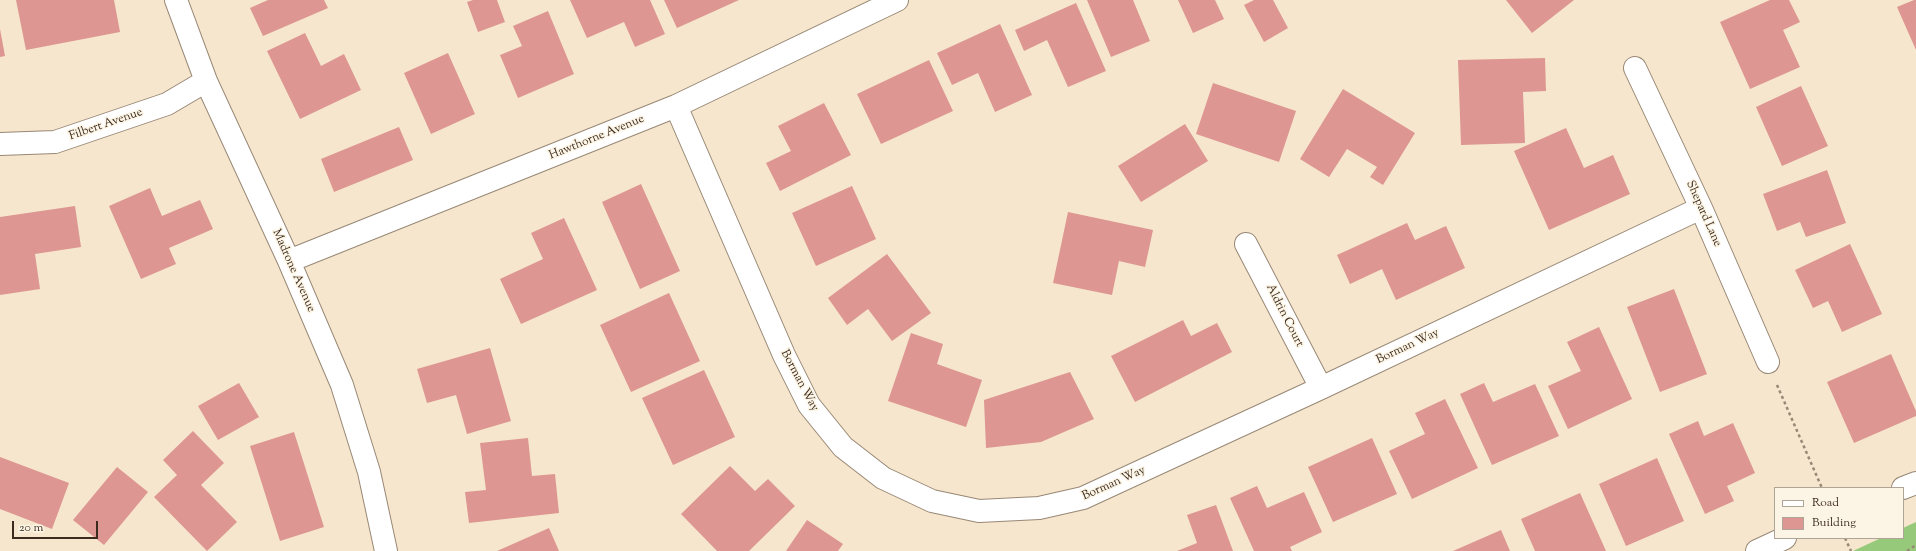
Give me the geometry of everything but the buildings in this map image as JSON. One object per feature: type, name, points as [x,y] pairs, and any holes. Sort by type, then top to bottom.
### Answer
[{"type":"street","name":"Madrone Avenue","points":[[176,0],[206,81],[290,261],[342,385],[369,472],[386,551]]},
{"type":"street","name":"Hawthorne Avenue","points":[[290,261],[676,106],[897,0]]},
{"type":"street","name":"Shepard Lane","points":[[1635,68],[1701,208],[1768,362]]},
{"type":"street","name":"Filbert Avenue","points":[[0,144],[55,142],[167,104],[206,81]]},
{"type":"street","name":"Borman Way","points":[[676,106],[784,355],[809,405],[843,447],[883,478],[932,501],[978,511],[1040,508],[1083,498],[1321,388],[1701,208]]},
{"type":"street","name":"Aldrin Court","points":[[1246,244],[1321,388]]},
{"type":"street","points":[[1904,488],[1916,483]]},
{"type":"street","points":[[1757,551],[1783,539]]},
{"type":"path","points":[[1768,362],[1822,487]]},
{"type":"path","points":[[1845,539],[1851,551]]},
{"type":"path","points":[[1907,551],[1916,545]]},
{"type":"green space","points":[[1916,522],[1916,551],[1853,551],[1879,539],[1904,539],[1904,528]]}]
